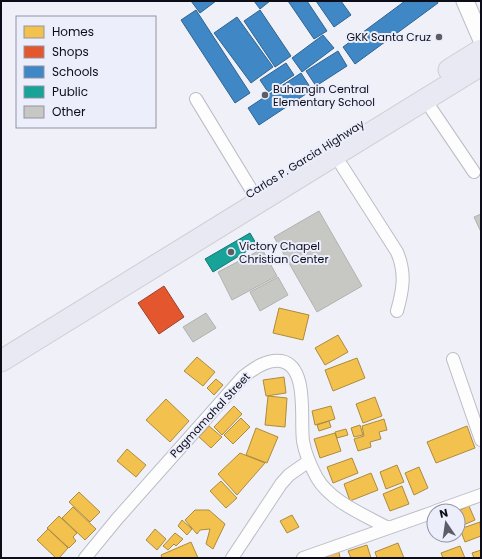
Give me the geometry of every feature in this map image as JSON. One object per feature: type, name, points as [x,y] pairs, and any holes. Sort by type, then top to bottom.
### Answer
[{"type":"highway","name":"Carlos P. Garcia Highway","points":[[137,278],[164,246],[481,50]]},
{"type":"highway","name":"Carlos P. Garcia Highway","points":[[137,278],[178,268],[432,110],[477,75]]},
{"type":"highway","name":"Carlos P. Garcia Highway","points":[[1,361],[477,75]]},
{"type":"main road","points":[[465,1],[481,38]]},
{"type":"street","points":[[196,99],[252,191]]},
{"type":"street","points":[[432,110],[474,172]]},
{"type":"street","points":[[342,166],[402,262],[403,281],[397,311]]},
{"type":"street","points":[[453,359],[481,440]]},
{"type":"street","name":"Pagmamahal Street","points":[[85,558],[137,495],[243,377],[269,361],[286,362],[292,366],[296,373],[301,392],[303,441],[309,461],[317,479],[338,499],[388,528]]},
{"type":"street","points":[[232,558],[281,484],[289,475],[309,461]]},
{"type":"street","points":[[458,503],[481,495]]},
{"type":"street","points":[[303,558],[426,514]]},
{"type":"building: Homes","points":[[279,308],[309,315],[303,340],[273,333]]},
{"type":"building: Homes","points":[[338,335],[348,352],[325,365],[315,348]]},
{"type":"building: Homes","points":[[197,357],[215,372],[203,386],[184,371]]},
{"type":"building: Homes","points":[[357,358],[365,378],[333,391],[325,370]]},
{"type":"building: Homes","points":[[284,377],[286,393],[266,396],[263,380]]},
{"type":"building: Homes","points":[[216,379],[223,385],[214,395],[207,388]]},
{"type":"building: Homes","points":[[268,396],[287,398],[285,427],[265,425]]},
{"type":"building: Homes","points":[[375,397],[382,416],[363,423],[356,404]]},
{"type":"building: Homes","points":[[166,399],[189,421],[170,442],[146,420]]},
{"type":"building: Homes","points":[[234,406],[242,414],[222,435],[214,427]]},
{"type":"building: Homes","points":[[331,406],[335,419],[315,425],[312,411]]},
{"type":"building: Homes","points":[[241,418],[250,427],[233,444],[224,435]]},
{"type":"building: Homes","points":[[384,419],[387,430],[379,432],[381,439],[370,442],[371,447],[358,451],[354,439],[364,436],[362,426]]},
{"type":"building: Homes","points":[[329,421],[331,427],[319,431],[317,425]]},
{"type":"building: Homes","points":[[360,425],[363,435],[354,437],[351,428]]},
{"type":"building: Homes","points":[[209,426],[222,437],[211,448],[199,437]]},
{"type":"building: Homes","points":[[467,426],[475,448],[436,463],[427,442]]},
{"type":"building: Homes","points":[[256,428],[278,437],[267,463],[246,455]]},
{"type":"building: Homes","points":[[346,429],[348,435],[337,438],[335,432]]},
{"type":"building: Homes","points":[[335,433],[341,451],[320,458],[314,439]]},
{"type":"building: Homes","points":[[127,449],[146,465],[136,477],[117,461]]},
{"type":"building: Homes","points":[[240,453],[265,463],[237,495],[218,474]]},
{"type":"building: Homes","points":[[352,458],[358,473],[333,483],[327,467]]},
{"type":"building: Homes","points":[[397,465],[404,482],[386,489],[380,472]]},
{"type":"building: Homes","points":[[419,467],[428,488],[414,495],[405,473]]},
{"type":"building: Homes","points":[[371,473],[378,490],[350,501],[344,484]]},
{"type":"building: Homes","points":[[221,481],[237,498],[226,508],[210,491]]},
{"type":"building: Homes","points":[[402,486],[409,504],[390,511],[383,494]]},
{"type":"building: Homes","points":[[79,492],[100,512],[90,522],[69,502]]},
{"type":"building: Homes","points":[[469,506],[475,520],[466,524],[466,507]]},
{"type":"building: Homes","points":[[73,507],[96,529],[85,540],[62,518]]},
{"type":"building: Homes","points":[[195,510],[209,510],[225,524],[213,549],[206,544],[210,529],[200,530],[197,534],[185,520]]},
{"type":"building: Homes","points":[[292,515],[299,527],[287,533],[280,521]]},
{"type":"building: Homes","points":[[59,516],[77,533],[73,537],[76,541],[69,548],[47,528]]},
{"type":"building: Homes","points":[[182,520],[192,529],[187,535],[178,526]]},
{"type":"building: Homes","points":[[480,522],[481,536],[466,542],[466,527]]},
{"type":"building: Homes","points":[[48,529],[68,548],[59,558],[56,558],[37,540]]},
{"type":"building: Homes","points":[[155,529],[166,539],[157,550],[146,540]]},
{"type":"building: Homes","points":[[175,533],[183,539],[176,546],[174,544],[168,550],[163,546]]},
{"type":"building: Homes","points":[[191,542],[198,558],[162,558],[161,555]]},
{"type":"building: Homes","points":[[398,543],[404,558],[377,558],[375,552]]},
{"type":"building: Homes","points":[[367,545],[371,558],[351,558],[348,551]]},
{"type":"building: Homes","points":[[460,546],[465,558],[443,558],[441,553]]},
{"type":"building: Homes","points":[[481,550],[481,558],[474,558],[472,553]]},
{"type":"building: Homes","points":[[339,552],[340,558],[321,558]]},
{"type":"building: Shops","points":[[164,286],[184,317],[159,334],[138,303]]},
{"type":"building: Schools","points":[[191,1],[216,1],[200,13]]},
{"type":"building: Schools","points":[[254,1],[270,1],[260,9]]},
{"type":"building: Schools","points":[[288,1],[307,1],[327,31],[314,39]]},
{"type":"building: Schools","points":[[316,1],[341,1],[351,15],[334,27]]},
{"type":"building: Schools","points":[[405,1],[437,1],[438,3],[355,64],[343,47]]},
{"type":"building: Schools","points":[[196,10],[250,93],[235,103],[181,20]]},
{"type":"building: Schools","points":[[260,10],[291,56],[275,67],[244,21]]},
{"type":"building: Schools","points":[[237,17],[273,67],[251,83],[214,33]]},
{"type":"building: Schools","points":[[323,35],[334,48],[302,72],[292,58]]},
{"type":"building: Schools","points":[[338,51],[347,66],[316,86],[306,71]]},
{"type":"building: Schools","points":[[286,63],[294,75],[268,92],[260,80]]},
{"type":"building: Schools","points":[[301,73],[312,90],[259,125],[248,108]]},
{"type":"building: Public","name":"Victory Chapel Christian Center","points":[[250,233],[257,245],[213,272],[205,259]]},
{"type":"building: Other","points":[[319,211],[362,286],[317,312],[274,237]]},
{"type":"building: Other","points":[[481,214],[481,232],[474,217]]},
{"type":"building: Other","points":[[262,249],[277,276],[232,300],[218,272]]},
{"type":"building: Other","points":[[278,277],[288,295],[260,311],[250,292]]},
{"type":"building: Other","points":[[206,313],[216,328],[193,342],[183,327]]},
{"type":"place","name":"GKK Santa Cruz","points":[[439,37]]},
{"type":"place","name":"Buhangin Central Elementary School","points":[[265,95]]},
{"type":"place","name":"Victory Chapel Christian Center","points":[[231,252]]}]
